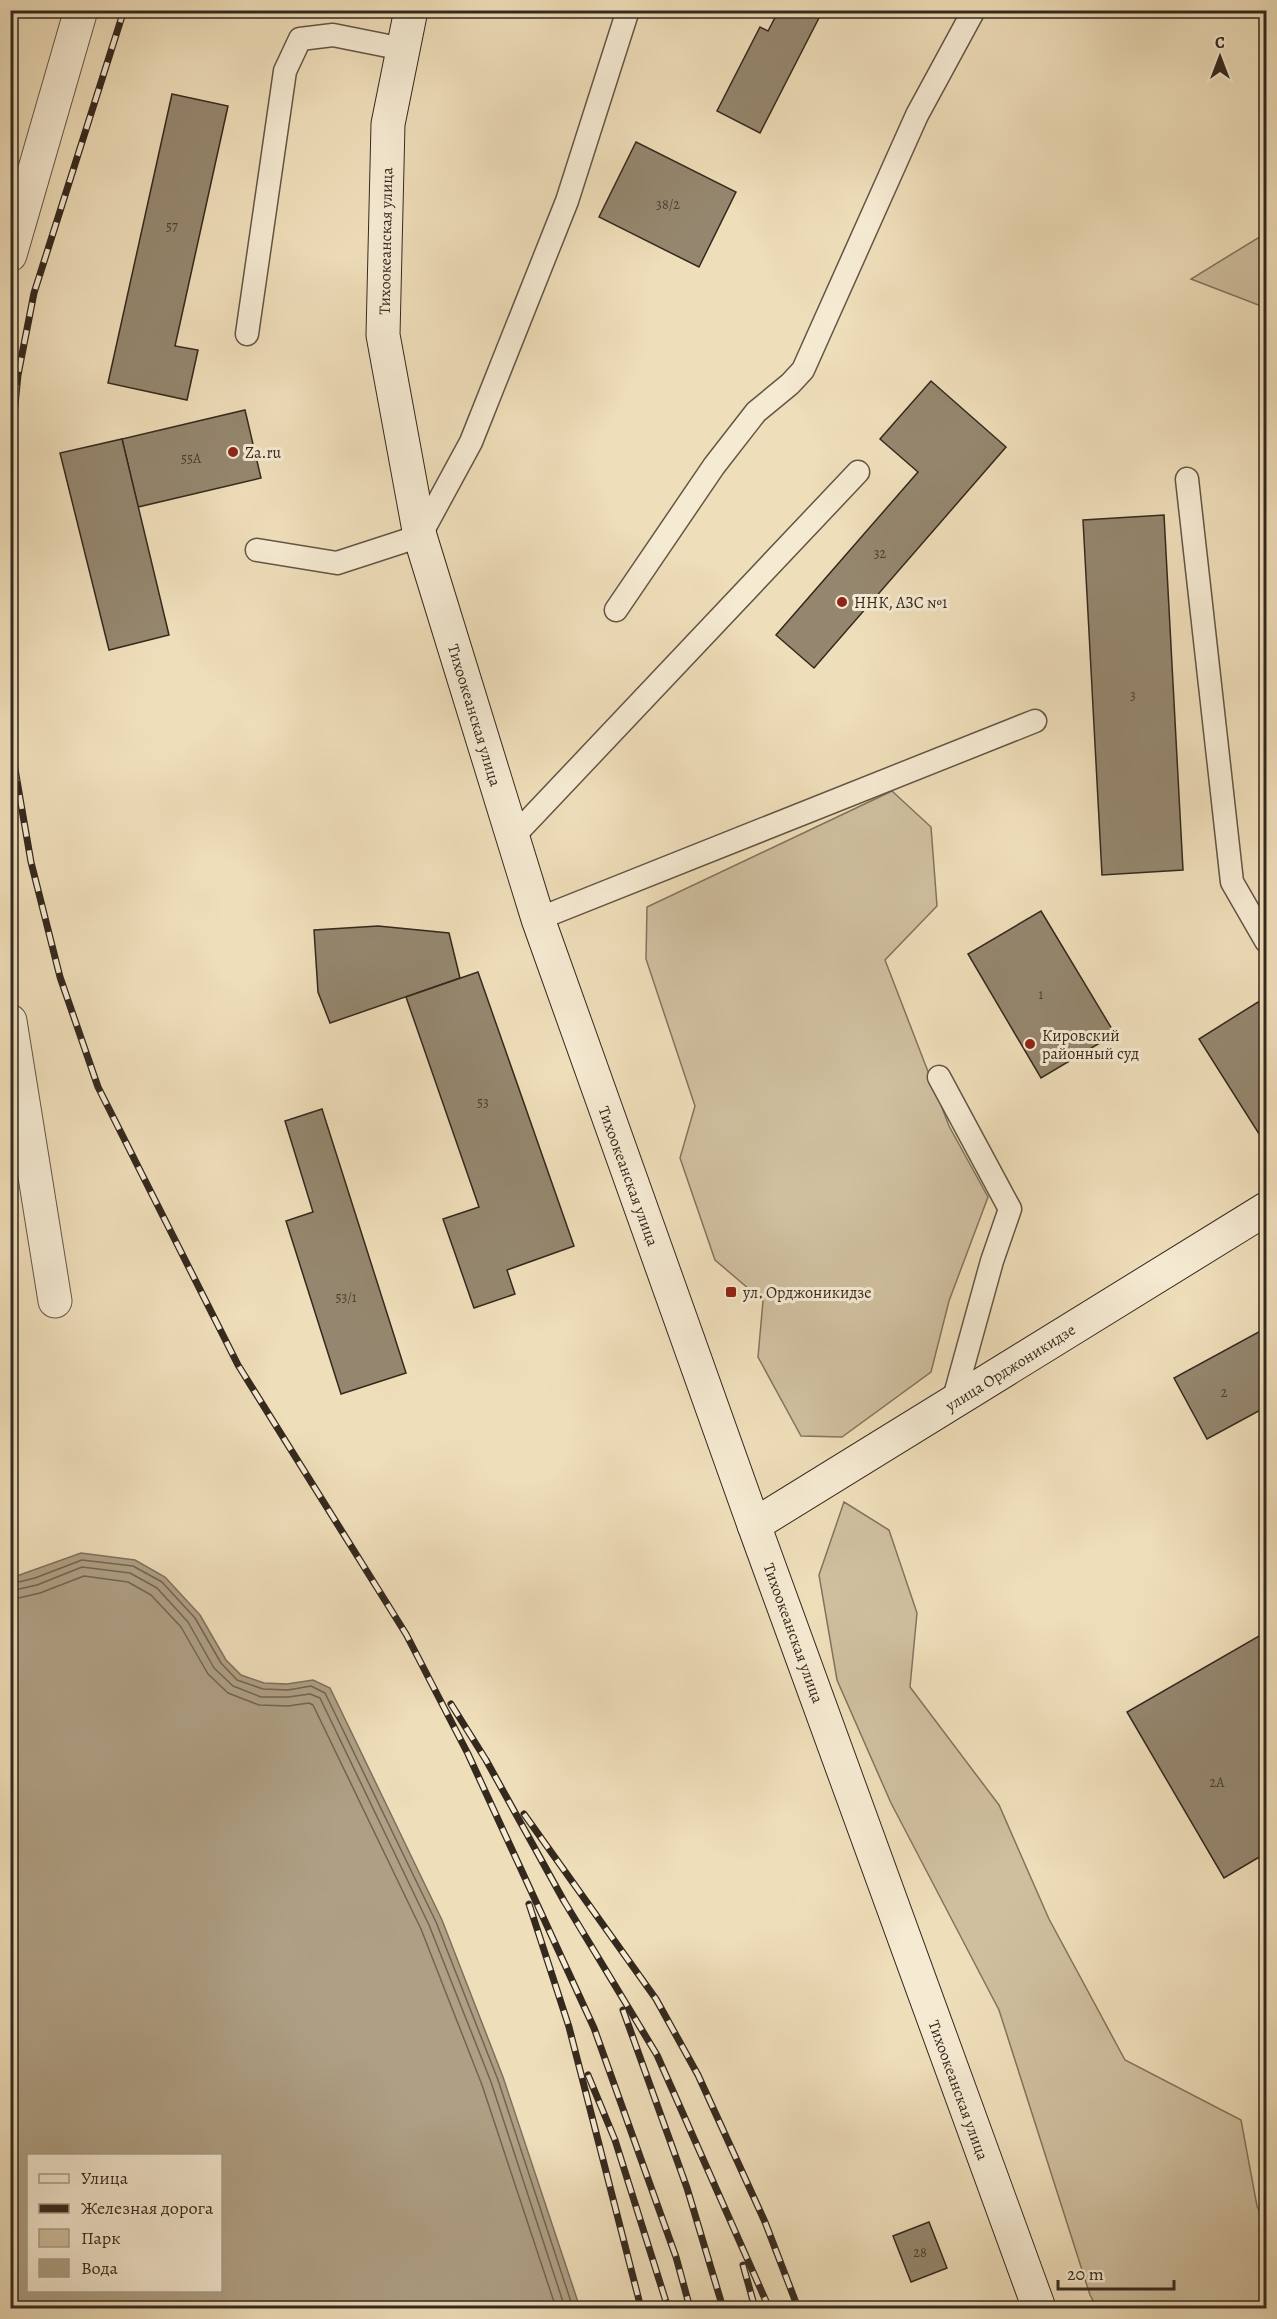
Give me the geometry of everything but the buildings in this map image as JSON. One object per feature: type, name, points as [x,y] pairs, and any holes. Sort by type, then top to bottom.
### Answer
[{"type":"main road","points":[[10,255],[81,10]]},
{"type":"main road","name":"Тихоокеанская улица","points":[[411,10],[388,124],[383,335],[420,536],[537,919],[754,1525],[1039,2308]]},
{"type":"main road","points":[[10,1022],[55,1301]]},
{"type":"main road","name":"улица Орджоникидзе","points":[[754,1525],[1266,1209]]},
{"type":"lane","points":[[257,550],[337,563],[420,536],[471,442],[567,201],[628,10]]},
{"type":"lane","points":[[616,610],[714,466],[756,412],[803,370],[917,115],[974,10]]},
{"type":"lane","points":[[247,334],[285,71],[300,39],[333,34],[403,49]]},
{"type":"lane","points":[[513,837],[858,472]]},
{"type":"lane","points":[[1187,479],[1232,882],[1266,941]]},
{"type":"lane","points":[[537,919],[1035,722]]},
{"type":"lane","points":[[939,1077],[1010,1209],[992,1261],[953,1402]]},
{"type":"green space","points":[[1266,233],[1266,308],[1191,279]]},
{"type":"green space","points":[[892,791],[931,827],[937,906],[885,960],[949,1126],[988,1197],[949,1301],[931,1372],[842,1437],[801,1436],[758,1357],[763,1301],[715,1260],[680,1158],[695,1106],[646,959],[647,907]]},
{"type":"green space","points":[[844,1502],[889,1530],[917,1613],[910,1687],[999,1805],[1049,1919],[1125,2060],[1241,2120],[1257,2206],[1266,2225],[1266,2308],[1097,2308],[1090,2295],[999,2010],[891,1803],[837,1680],[819,1575]]},
{"type":"water","points":[[81,1553],[135,1560],[165,1577],[200,1615],[226,1660],[241,1675],[264,1683],[287,1684],[313,1680],[330,1688],[442,1920],[503,2077],[580,2308],[11,2308],[11,1578]]},
{"type":"railway","points":[[10,455],[18,375],[34,293],[124,10]]},
{"type":"railway","points":[[10,740],[31,862],[60,977],[98,1087],[238,1365],[406,1634],[468,1754],[594,2028],[676,2257],[690,2308]]},
{"type":"railway","points":[[451,1704],[486,1760],[564,1901],[657,2055],[769,2308]]},
{"type":"railway","points":[[524,1814],[656,1999],[698,2075],[765,2222],[798,2308]]},
{"type":"railway","points":[[529,1904],[569,2027],[641,2308]]},
{"type":"railway","points":[[623,2010],[687,2188],[723,2308]]},
{"type":"railway","points":[[588,2075],[615,2140],[668,2308]]},
{"type":"railway","points":[[743,2265],[755,2308]]},
{"type":"place","name":"Za.ru","points":[[233,452]]},
{"type":"place","name":"ННК, АЗС №1","points":[[842,602]]},
{"type":"place","name":"Кировский районный суд","points":[[1030,1044]]},
{"type":"place","name":"ул. Орджоникидзе","points":[[731,1292]]}]
